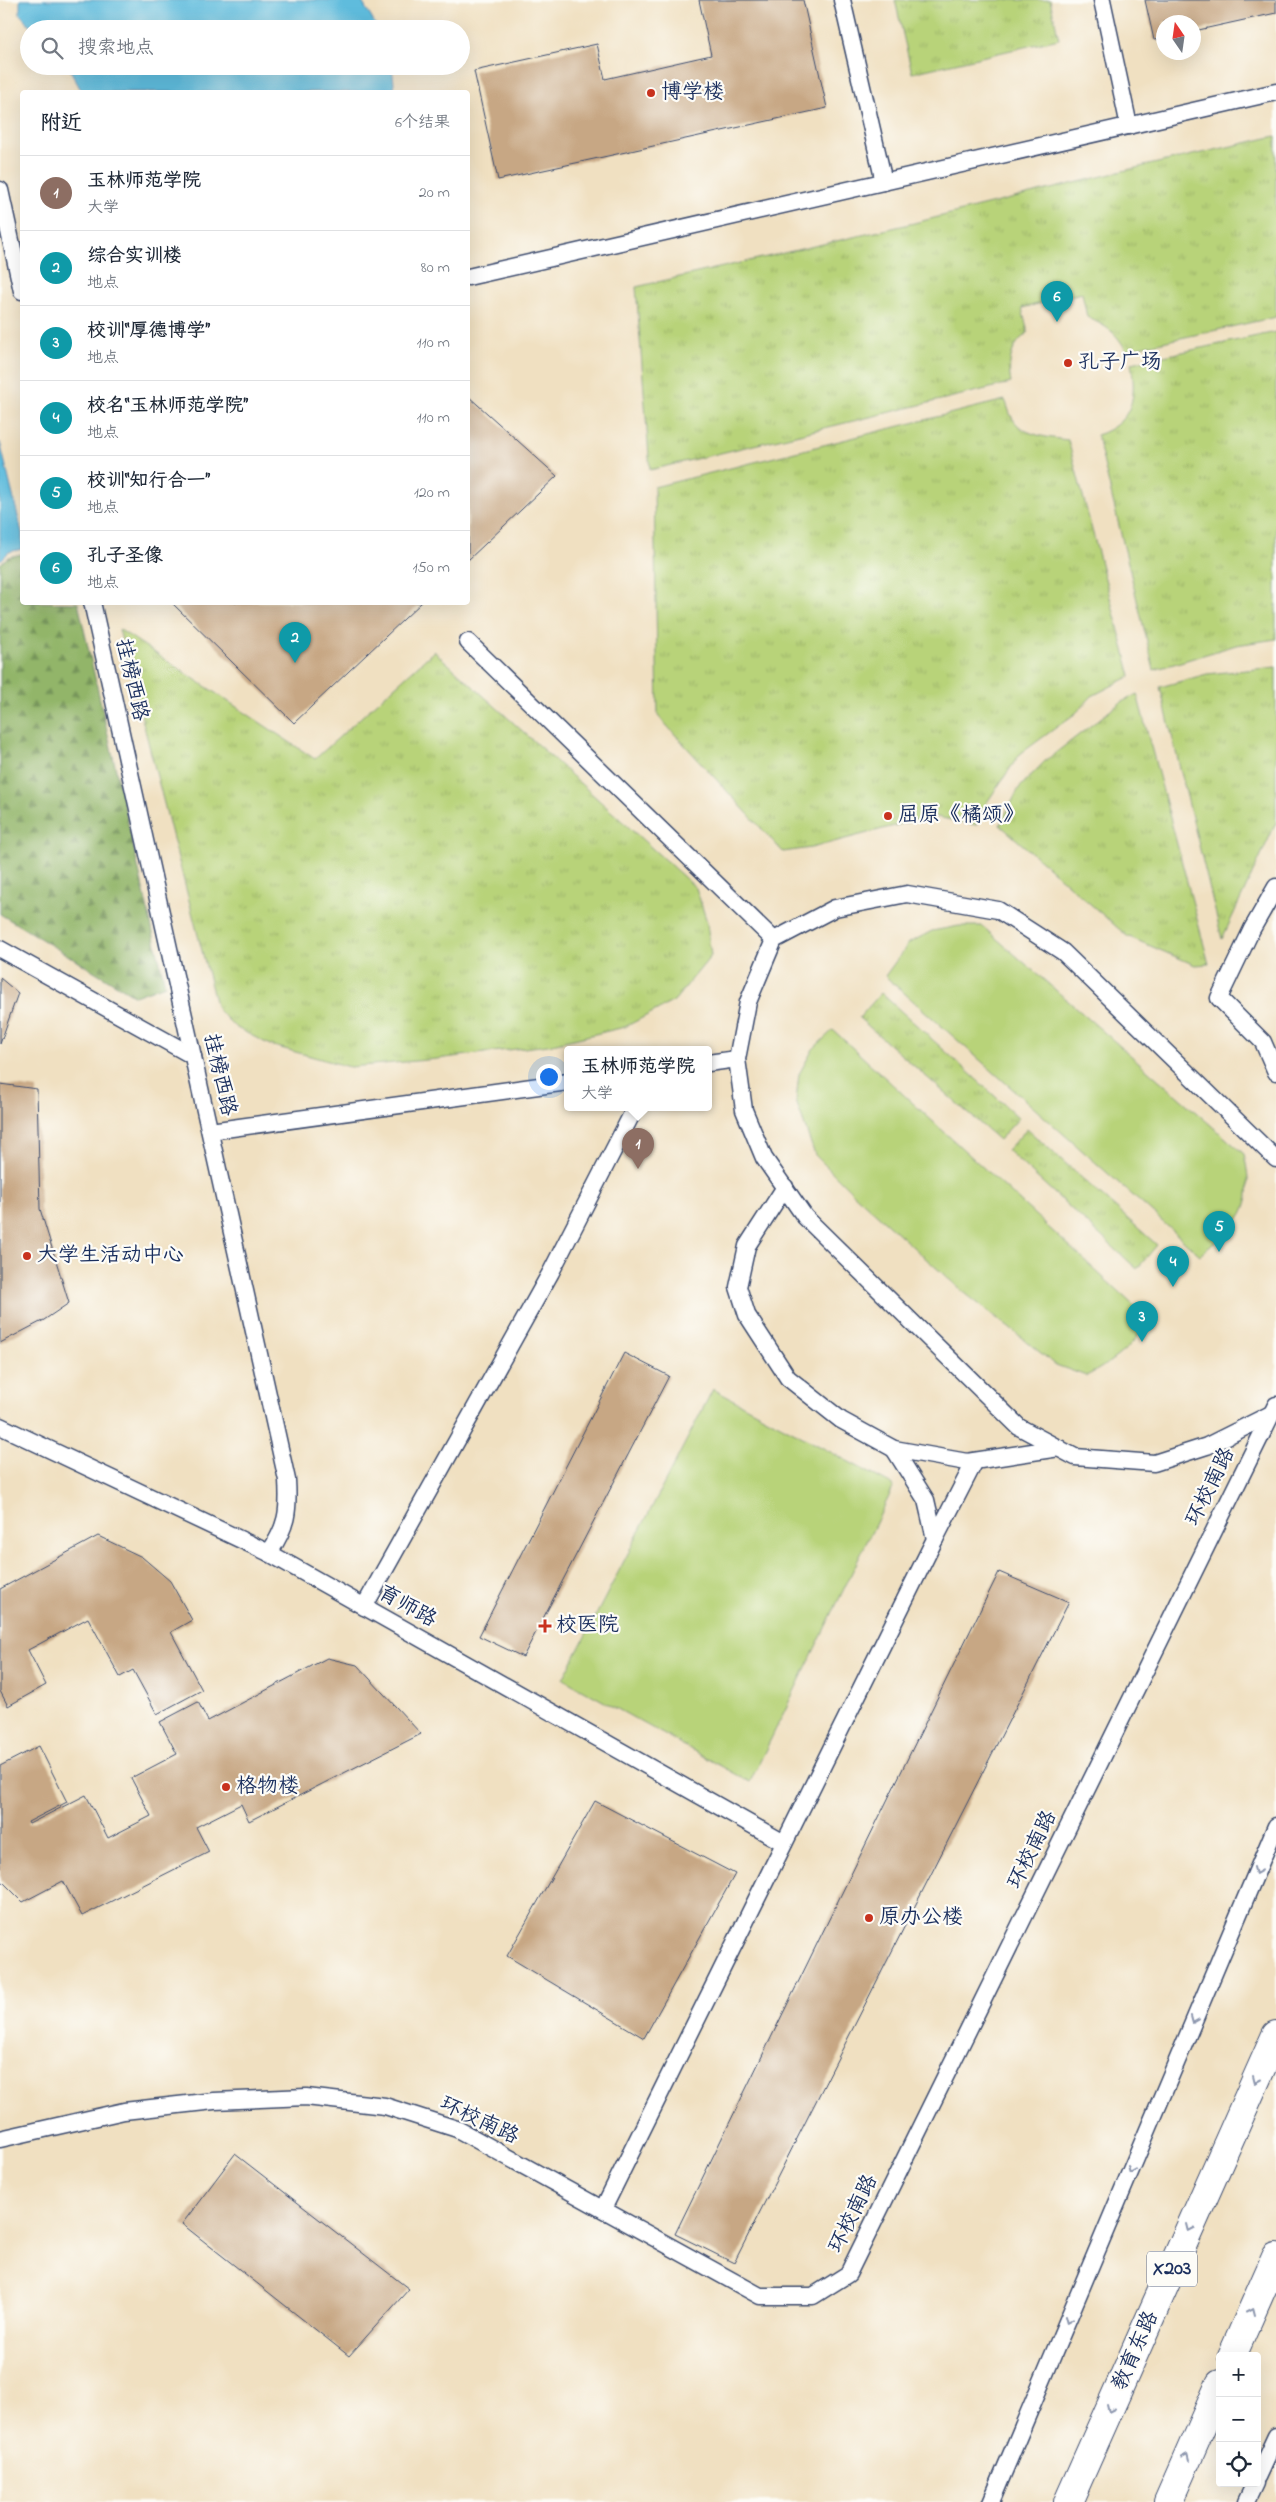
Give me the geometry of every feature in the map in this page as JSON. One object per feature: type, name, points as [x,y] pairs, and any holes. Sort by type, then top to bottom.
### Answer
[{"type":"main road","name":"教育东路","points":[[1068,2502],[1276,2036]]},
{"type":"main road","points":[[1234,2352],[1276,2257]]},
{"type":"main road","points":[[1168,2502],[1216,2393]]},
{"type":"lane","points":[[842,0],[884,182]]},
{"type":"lane","points":[[1102,0],[1129,126]]},
{"type":"lane","points":[[470,277],[1276,92]]},
{"type":"lane","points":[[0,190],[20,282]]},
{"type":"lane","name":"挂榜西路","points":[[93,605],[288,1480],[289,1508],[283,1532],[269,1553]]},
{"type":"lane","points":[[468,642],[774,940]]},
{"type":"lane","points":[[1276,887],[1252,929],[1219,998],[1263,1042],[1276,1072]]},
{"type":"lane","points":[[1273,1410],[1207,1446],[1154,1463],[1075,1457],[1019,1427],[805,1217],[764,1158],[744,1110],[737,1059],[748,1002],[774,940],[834,908],[907,894],[998,910],[1063,952],[1276,1159]]},
{"type":"lane","points":[[0,949],[193,1056]]},
{"type":"lane","points":[[712,1062],[737,1059]]},
{"type":"lane","points":[[210,1131],[564,1083]]},
{"type":"lane","points":[[364,1607],[551,1272],[633,1111]]},
{"type":"lane","points":[[785,1187],[746,1246],[738,1287],[747,1315],[788,1378],[841,1420],[894,1449],[967,1462],[1059,1448]]},
{"type":"lane","name":"环校南路","points":[[0,2139],[124,2110],[214,2101],[306,2097],[376,2105],[457,2129],[760,2296],[813,2296],[848,2274],[1273,1410]]},
{"type":"lane","name":"育师路","points":[[0,1426],[269,1553],[784,1843]]},
{"type":"lane","points":[[894,1449],[926,1500],[935,1539]]},
{"type":"lane","points":[[603,2209],[975,1461]]},
{"type":"lane","points":[[991,2502],[1276,1826]]},
{"type":"lane","points":[[1261,2469],[1276,2436]]},
{"type":"lane","points":[[1246,2502],[1253,2487]]},
{"type":"green space","points":[[895,0],[1050,0],[1059,39],[912,73]]},
{"type":"green space","points":[[1276,136],[1276,317],[1126,350],[1110,330],[1087,317],[1082,293],[1022,308],[1028,333],[1022,337],[1014,348],[1010,362],[1011,383],[650,470],[636,287],[910,224],[1131,169]]},
{"type":"green space","points":[[1276,332],[1276,639],[1236,645],[1154,670],[1097,435],[1109,430],[1118,423],[1130,407],[1133,387],[1131,363]]},
{"type":"green space","points":[[1005,400],[1012,417],[1017,425],[1023,429],[1038,435],[1068,440],[1131,676],[1092,696],[1076,713],[1020,754],[981,811],[976,825],[932,816],[811,848],[783,852],[658,716],[654,487]]},
{"type":"green space","points":[[20,554],[20,605],[78,605],[165,985],[135,996],[0,914],[0,564],[8,557]]},
{"type":"green space","points":[[119,629],[315,759],[434,651],[696,888],[707,922],[711,956],[674,1001],[625,1027],[548,1045],[437,1059],[350,1067],[270,1045],[235,1027],[217,1009]]},
{"type":"green space","points":[[1276,667],[1276,823],[1222,939],[1160,687],[1207,674]]},
{"type":"green space","points":[[1137,694],[1209,964],[1195,965],[1127,936],[1000,825],[1019,788],[1045,761],[1120,703]]},
{"type":"green space","points":[[959,926],[982,926],[1244,1154],[1248,1174],[1247,1202],[1235,1223],[1200,1255],[885,976],[909,943],[932,931]]},
{"type":"green space","points":[[881,993],[1019,1118],[999,1140],[859,1018]]},
{"type":"green space","points":[[833,1030],[1143,1314],[1143,1324],[1135,1340],[1110,1362],[1086,1376],[1056,1365],[961,1290],[854,1194],[815,1155],[796,1101],[799,1074],[813,1049]]},
{"type":"green space","points":[[1027,1129],[1157,1245],[1137,1269],[1007,1150]]},
{"type":"green space","points":[[713,1389],[894,1486],[750,1782],[563,1679]]},
{"type":"water","points":[[20,0],[361,0],[373,20],[25,20],[20,14]]},
{"type":"water","points":[[73,75],[393,75],[395,90],[81,90]]},
{"type":"water","points":[[0,442],[20,525],[20,549],[9,552],[0,561]]},
{"type":"building","name":"博学楼","points":[[699,0],[803,0],[827,108],[498,180],[474,71],[597,44],[605,79],[711,55]]},
{"type":"building","points":[[1145,0],[1276,0],[1276,13],[1201,29],[1201,15],[1156,15],[1156,40],[1154,40]]},
{"type":"building","points":[[470,398],[557,476],[470,558]]},
{"type":"building","points":[[174,605],[419,605],[294,723]]},
{"type":"building","points":[[0,978],[18,993],[0,1044]]},
{"type":"building","name":"大学生活动中心","points":[[0,1084],[37,1089],[40,1209],[69,1303],[44,1320],[0,1343]]},
{"type":"building","points":[[624,1353],[669,1376],[523,1657],[479,1636]]},
{"type":"building","points":[[98,1536],[142,1557],[170,1581],[192,1620],[171,1632],[202,1690],[157,1714],[133,1670],[120,1677],[88,1618],[28,1650],[46,1685],[8,1706],[0,1691],[0,1589]]},
{"type":"building","name":"原办公楼","points":[[999,1572],[1069,1602],[734,2263],[675,2234]]},
{"type":"building","name":"格物楼","points":[[327,1658],[357,1665],[421,1734],[249,1821],[241,1804],[196,1827],[209,1852],[82,1916],[63,1881],[23,1902],[0,1879],[0,1766],[39,1746],[67,1802],[28,1822],[29,1824],[86,1795],[108,1838],[151,1816],[131,1778],[177,1754],[160,1722],[198,1702],[208,1721]]},
{"type":"building","points":[[595,1801],[735,1874],[644,2038],[507,1956]]},
{"type":"building","points":[[235,2154],[409,2289],[349,2356],[182,2224]]},
{"type":"place","name":"博学楼","points":[[651,93]]},
{"type":"place","name":"孔子圣像","points":[[1057,322]]},
{"type":"place","name":"孔子广场","points":[[1068,363]]},
{"type":"place","name":"综合实训楼","points":[[295,663]]},
{"type":"place","name":"屈原《橘颂》","points":[[888,816]]},
{"type":"place","name":"玉林师范学院","points":[[638,1169]]},
{"type":"place","name":"校训“知行合一”","points":[[1219,1252]]},
{"type":"place","name":"大学生活动中心","points":[[27,1256]]},
{"type":"place","name":"校名“玉林师范学院”","points":[[1173,1287]]},
{"type":"place","name":"校训“厚德博学”","points":[[1142,1342]]},
{"type":"place","name":"校医院","points":[[545,1626]]},
{"type":"place","name":"格物楼","points":[[226,1787]]},
{"type":"place","name":"原办公楼","points":[[869,1918]]}]
